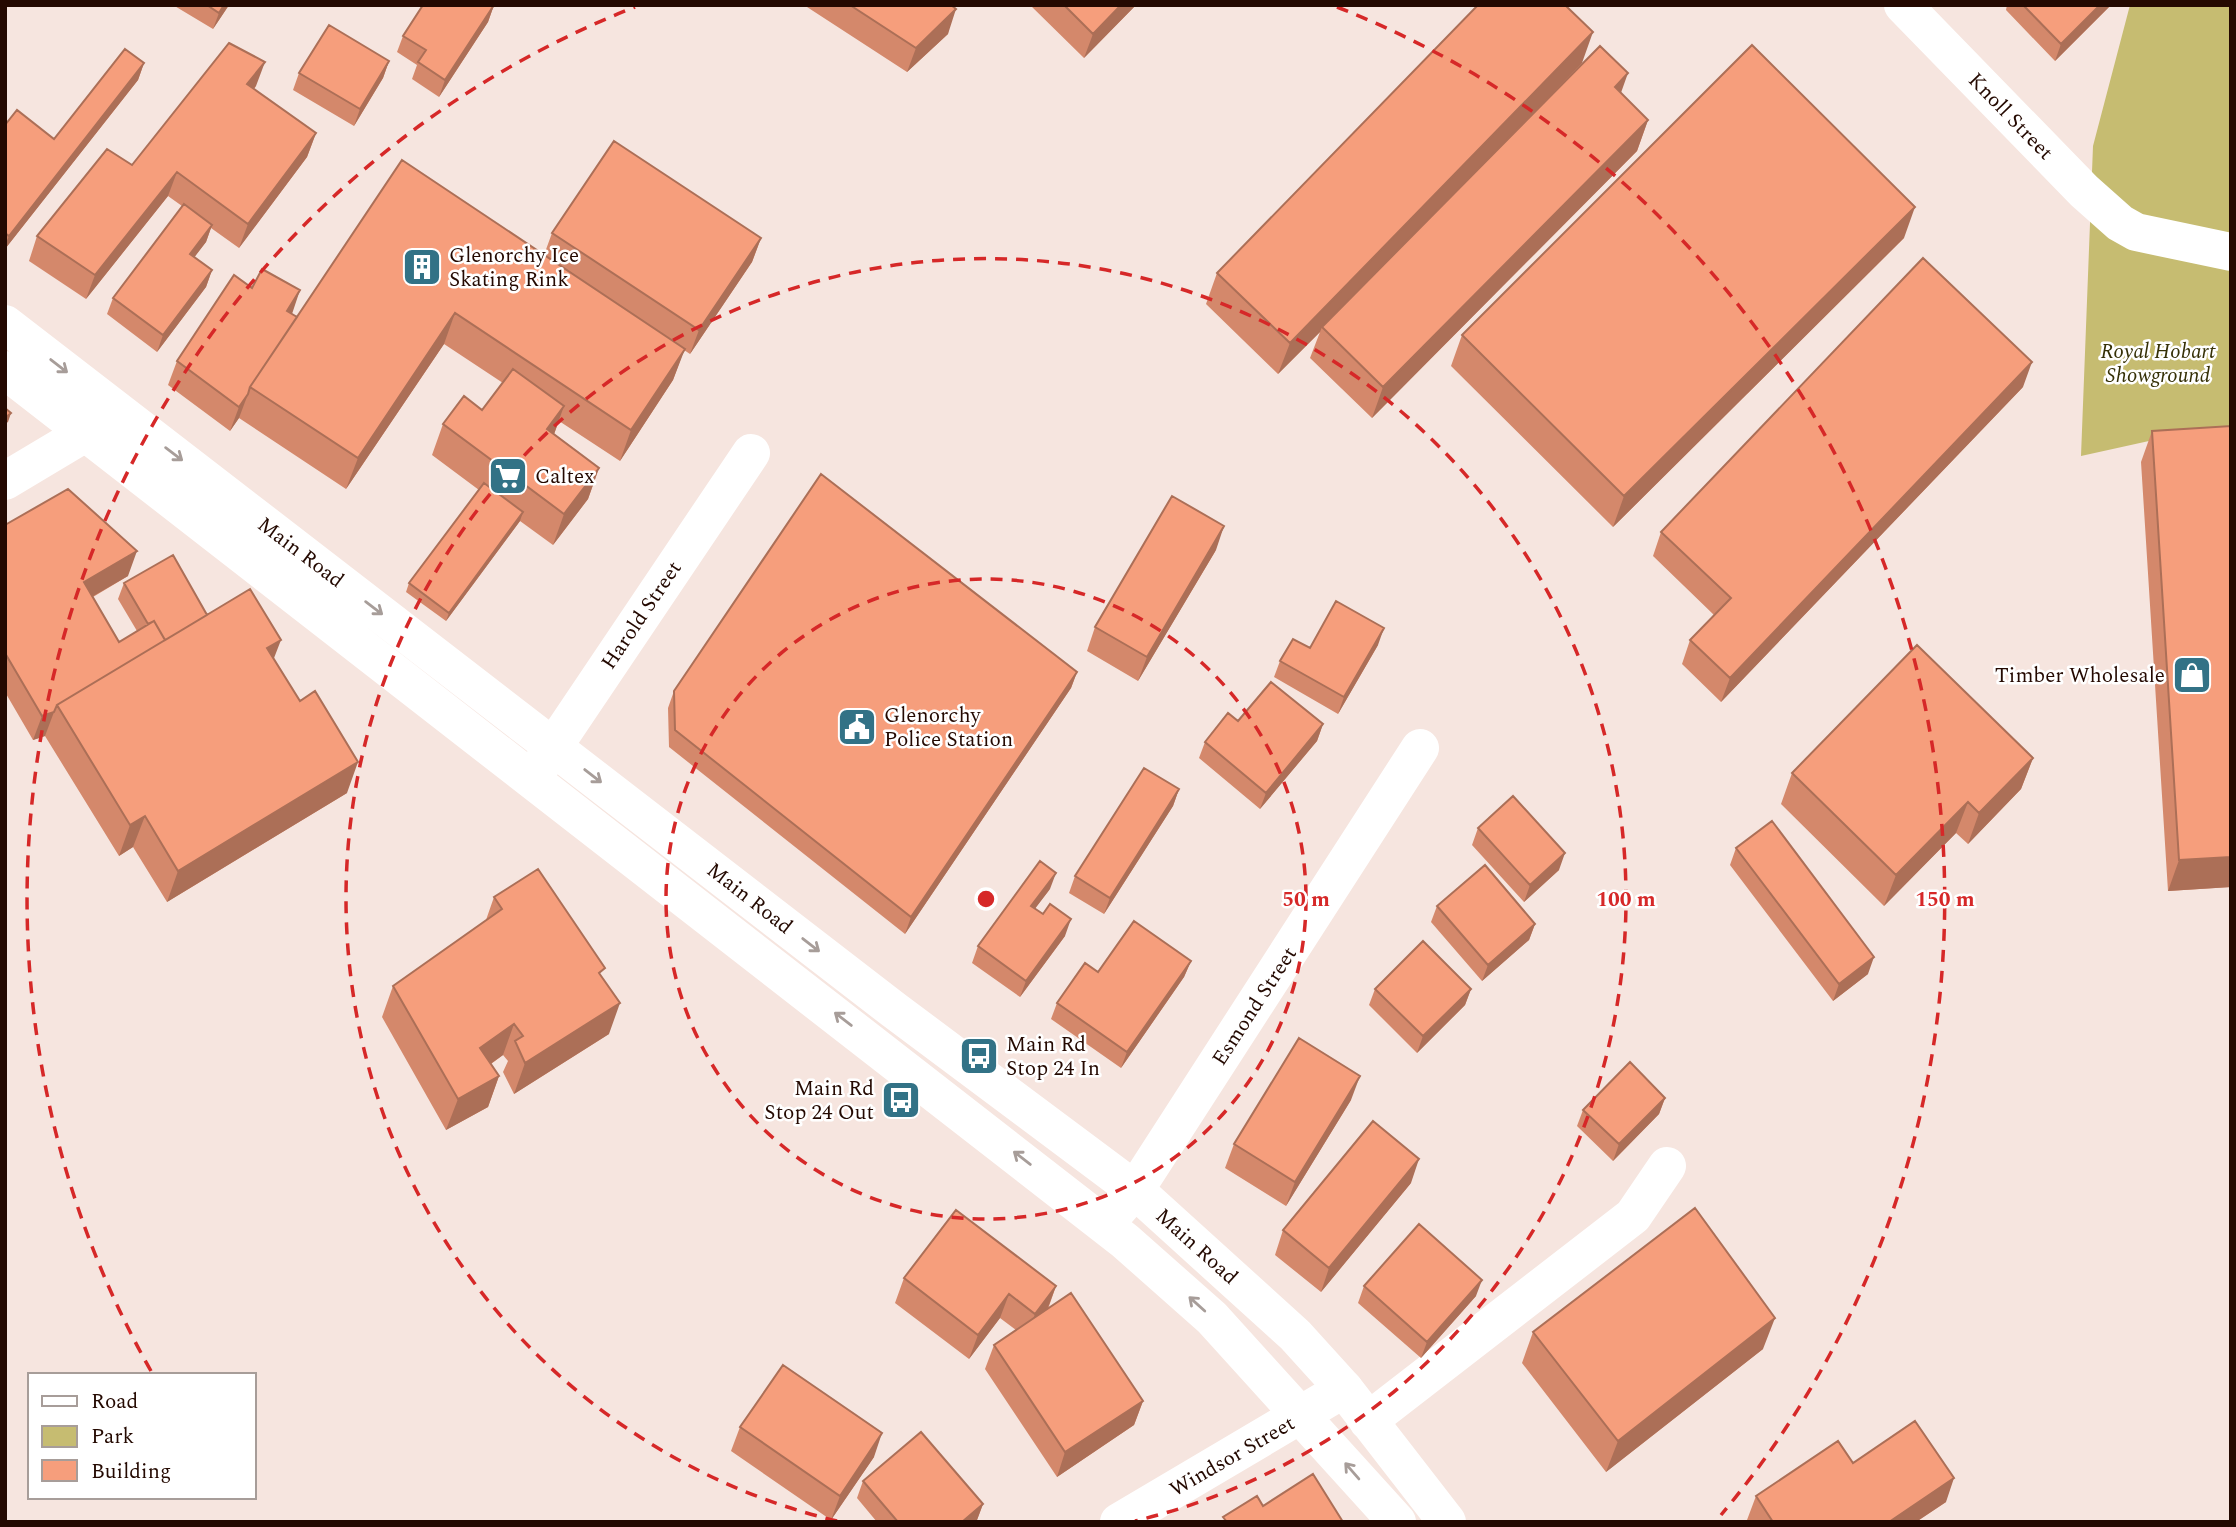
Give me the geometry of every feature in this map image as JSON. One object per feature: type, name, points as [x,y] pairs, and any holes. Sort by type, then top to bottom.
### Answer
[{"type":"main road","name":"Knoll Street","points":[[1903,5],[2084,191],[2120,223],[2136,232],[2231,252]]},
{"type":"main road","name":"Main Road","points":[[5,324],[553,744],[894,1010],[1135,1190],[1286,1326],[1344,1389],[1447,1522]]},
{"type":"main road","name":"Main Road","points":[[5,370],[1105,1224],[1212,1318],[1303,1415],[1397,1522]]},
{"type":"main road","points":[[5,481],[119,413]]},
{"type":"main road","name":"Harold Street","points":[[532,779],[751,453]]},
{"type":"main road","name":"Esmond Street","points":[[1105,1224],[1135,1190],[1420,748]]},
{"type":"main road","points":[[1368,1421],[1633,1216],[1667,1166]]},
{"type":"main road","name":"Windsor Street","points":[[1119,1522],[1344,1389]]},
{"type":"green space","name":"Royal Hobart Showground","points":[[2130,5],[2231,5],[2231,433],[2158,439],[2081,456],[2093,146]]},
{"type":"building","points":[[207,5],[224,5],[219,13]]},
{"type":"building","points":[[423,5],[494,5],[445,80],[418,62],[426,50],[403,36]]},
{"type":"building","points":[[850,5],[951,5],[956,9],[916,48]]},
{"type":"building","points":[[1064,5],[1121,5],[1093,34]]},
{"type":"building","points":[[1478,5],[1565,5],[1593,32],[1290,343],[1217,273]]},
{"type":"building","points":[[2023,5],[2100,5],[2061,44]]},
{"type":"building","points":[[329,25],[389,61],[360,109],[299,73]]},
{"type":"building","points":[[229,43],[265,62],[247,84],[316,133],[248,224],[177,172],[95,275],[37,236],[107,149],[132,165]]},
{"type":"building","points":[[1752,45],[1915,207],[1624,496],[1462,335]]},
{"type":"building","points":[[1600,46],[1628,73],[1615,87],[1648,120],[1383,387],[1322,327]]},
{"type":"building","points":[[125,49],[144,63],[9,236],[5,233],[5,125],[17,110],[54,139]]},
{"type":"building","points":[[614,141],[761,238],[699,330],[552,233]]},
{"type":"building","name":"Glenorchy Ice Skating Rink","points":[[402,160],[685,349],[631,430],[455,313],[358,458],[250,387]]},
{"type":"building","points":[[184,204],[212,225],[190,254],[212,270],[163,335],[113,298]]},
{"type":"building","points":[[1923,258],[2032,362],[1730,678],[1690,640],[1731,598],[1661,532]]},
{"type":"building","points":[[262,269],[300,290],[287,311],[297,317],[239,407],[177,361],[234,275],[252,288]]},
{"type":"building","points":[[513,369],[564,406],[547,429],[599,468],[564,514],[443,424],[464,396],[482,410]]},
{"type":"building","name":"Timber Wholesale","points":[[2231,426],[2231,857],[2179,860],[2152,431]]},
{"type":"building","name":"Glenorchy Police Station","points":[[821,474],[1077,672],[911,917],[675,730],[674,691]]},
{"type":"building","points":[[484,483],[523,512],[449,613],[409,583]]},
{"type":"building","points":[[68,489],[137,551],[84,582],[119,642],[154,621],[165,640],[57,705],[54,712],[42,716],[5,653],[5,525]]},
{"type":"building","points":[[1172,496],[1224,526],[1147,657],[1095,627]]},
{"type":"building","points":[[173,555],[207,615],[165,640],[154,621],[148,624],[124,583]]},
{"type":"building","points":[[250,589],[281,640],[267,648],[300,701],[315,691],[358,762],[178,871],[145,816],[130,825],[57,705]]},
{"type":"building","points":[[1336,601],[1384,628],[1344,697],[1280,661],[1293,639],[1310,648]]},
{"type":"building","points":[[1917,645],[2033,758],[1979,813],[1968,802],[1896,875],[1792,773]]},
{"type":"building","points":[[1271,682],[1323,724],[1266,793],[1205,742],[1228,713],[1238,721]]},
{"type":"building","points":[[1144,768],[1179,789],[1110,898],[1075,876]]},
{"type":"building","points":[[1513,796],[1565,853],[1530,885],[1478,828]]},
{"type":"building","points":[[1772,821],[1874,957],[1839,984],[1736,848]]},
{"type":"building","points":[[1040,861],[1056,873],[1031,906],[1043,914],[1050,904],[1071,919],[1026,981],[978,946]]},
{"type":"building","points":[[1485,865],[1535,924],[1488,965],[1437,906]]},
{"type":"building","points":[[538,869],[605,968],[599,973],[620,1003],[525,1063],[515,1041],[523,1036],[514,1024],[480,1048],[499,1076],[458,1099],[393,986],[502,909],[494,897]]},
{"type":"building","points":[[1134,921],[1191,961],[1127,1052],[1057,1003],[1085,963],[1098,972]]},
{"type":"building","points":[[1423,941],[1471,989],[1423,1036],[1375,989]]},
{"type":"building","points":[[1299,1038],[1360,1076],[1295,1182],[1234,1144]]},
{"type":"building","points":[[1630,1062],[1665,1098],[1619,1144],[1583,1110]]},
{"type":"building","points":[[1373,1121],[1419,1159],[1329,1268],[1283,1230]]},
{"type":"building","points":[[1695,1208],[1775,1318],[1618,1441],[1533,1332]]},
{"type":"building","points":[[956,1210],[1056,1286],[1035,1314],[1009,1294],[978,1335],[904,1278]]},
{"type":"building","points":[[1419,1224],[1482,1280],[1427,1342],[1364,1286]]},
{"type":"building","points":[[1071,1293],[1143,1401],[1065,1452],[994,1345]]},
{"type":"building","points":[[783,1365],[882,1433],[840,1496],[740,1427]]},
{"type":"building","points":[[1915,1421],[1954,1478],[1889,1522],[1773,1522],[1756,1496],[1838,1441],[1853,1463]]},
{"type":"building","points":[[921,1432],[983,1504],[962,1522],[898,1522],[863,1481]]},
{"type":"building","points":[[1313,1474],[1343,1522],[1227,1522],[1223,1517],[1257,1496],[1263,1506]]},
{"type":"place","name":"Glenorchy Ice Skating Rink","points":[[422,267]]},
{"type":"place","name":"Caltex","points":[[508,476]]},
{"type":"place","name":"Timber Wholesale","points":[[2192,675]]},
{"type":"place","name":"Glenorchy Police Station","points":[[857,727]]},
{"type":"place","name":"Main Rd Stop 24 In","points":[[979,1056]]},
{"type":"place","name":"Main Rd Stop 24 Out","points":[[901,1100]]}]
